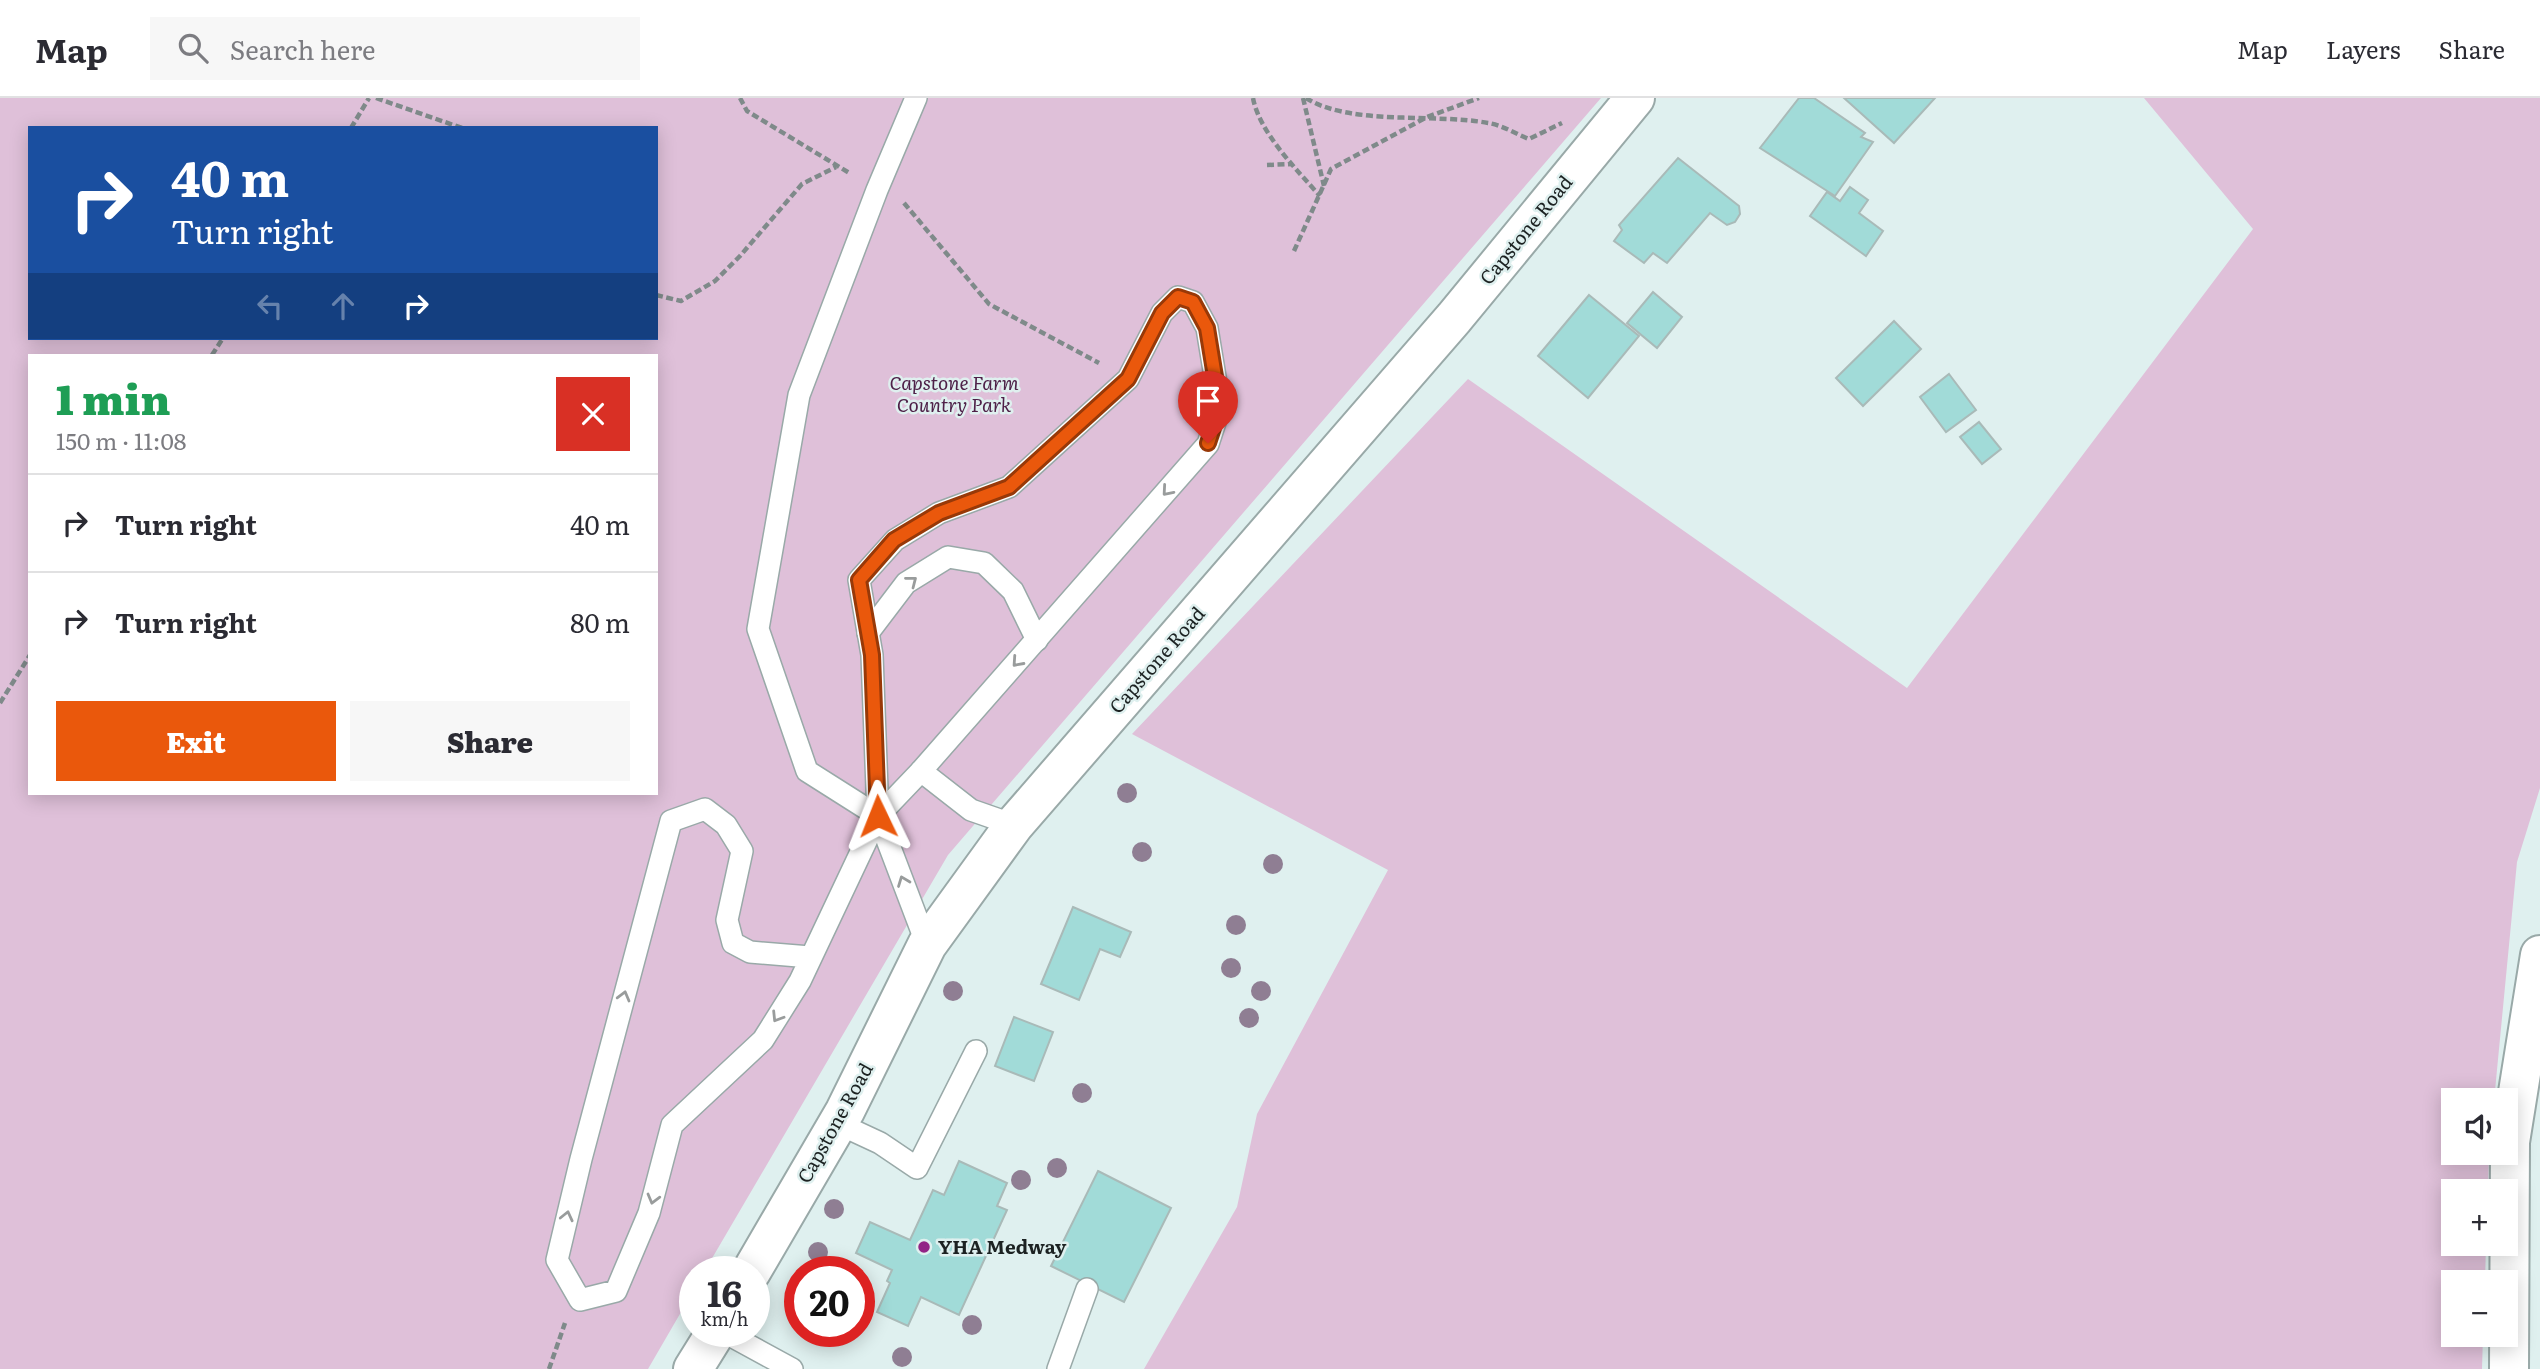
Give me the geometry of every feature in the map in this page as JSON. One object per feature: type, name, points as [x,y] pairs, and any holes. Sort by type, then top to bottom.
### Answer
[{"type":"street","name":"Capstone Road","points":[[760,1256],[837,1123],[927,945],[1014,825],[1454,318],[1635,98]]},
{"type":"street","points":[[2508,1369],[2510,1142],[2540,955]]},
{"type":"street","points":[[693,1369],[707,1347]]},
{"type":"lane","points":[[878,816],[807,771],[758,629],[799,395],[877,190],[916,98]]},
{"type":"lane","points":[[810,957],[750,952],[733,943],[727,920],[742,851],[726,825],[705,809],[671,821],[580,1159],[556,1260],[580,1300],[616,1291],[649,1213],[672,1125],[763,1040],[800,981],[878,816],[1037,640],[1208,443],[1220,407],[1207,328],[1193,302],[1178,297],[1162,313],[1128,379],[1009,487],[939,513],[894,540],[859,580],[872,655],[878,816],[927,945]]},
{"type":"lane","points":[[868,633],[906,583],[948,556],[984,564],[994,573],[1013,591],[1037,640]]},
{"type":"lane","points":[[921,771],[971,810],[1014,825]]},
{"type":"lane","points":[[837,1123],[880,1143],[917,1168],[976,1051]]},
{"type":"lane","points":[[1058,1369],[1087,1289]]},
{"type":"lane","points":[[752,1347],[792,1369]]},
{"type":"path","points":[[352,126],[369,98]]},
{"type":"path","points":[[376,98],[456,126]]},
{"type":"path","points":[[740,98],[747,111],[877,190],[899,197],[989,304],[1128,379]]},
{"type":"path","points":[[1253,98],[1255,109],[1292,164],[1320,196]]},
{"type":"path","points":[[1304,98],[1318,106],[1374,116],[1427,117],[1491,123],[1529,139],[1561,124],[1568,115]]},
{"type":"path","points":[[1304,98],[1324,186]]},
{"type":"path","points":[[1294,251],[1331,169],[1427,117],[1479,98]]},
{"type":"path","points":[[1267,165],[1292,164]]},
{"type":"path","points":[[658,296],[681,302],[715,281],[802,184],[837,166]]},
{"type":"path","points":[[0,703],[28,657]]},
{"type":"path","points":[[549,1369],[557,1351],[574,1289]]},
{"type":"green space","name":"Capstone Farm Country Park","points":[[0,98],[1601,98],[948,855],[713,1256],[679,1256],[679,1316],[648,1369],[0,1369]]},
{"type":"green space","points":[[2144,98],[2540,98],[2540,788],[2517,862],[2495,1088],[2441,1088],[2441,1165],[2489,1165],[2488,1179],[2441,1179],[2441,1256],[2486,1256],[2485,1270],[2441,1270],[2441,1347],[2483,1347],[2482,1369],[1144,1369],[1237,1207],[1257,1114],[1388,870],[1132,734],[1468,379],[1907,688],[2253,229]]},
{"type":"building","points":[[1799,98],[1814,98],[1865,133],[1861,137],[1873,142],[1835,196],[1760,148]]},
{"type":"building","points":[[1844,98],[1935,98],[1894,143]]},
{"type":"building","points":[[1678,158],[1739,206],[1740,214],[1735,222],[1727,225],[1710,213],[1667,263],[1653,253],[1644,263],[1614,241],[1622,230],[1619,225]]},
{"type":"building","points":[[1850,187],[1868,200],[1859,213],[1883,231],[1866,256],[1810,216],[1827,192],[1840,201]]},
{"type":"building","points":[[1653,292],[1682,317],[1657,348],[1627,323]]},
{"type":"building","points":[[1589,295],[1639,336],[1588,398],[1538,356]]},
{"type":"building","points":[[1894,321],[1921,349],[1863,406],[1836,378]]},
{"type":"building","points":[[1949,374],[1976,410],[1946,432],[1920,397]]},
{"type":"building","points":[[1979,422],[2001,449],[1982,464],[1960,437]]},
{"type":"building","points":[[1073,907],[1131,932],[1120,957],[1100,949],[1079,1000],[1041,984]]},
{"type":"building","points":[[1014,1017],[1053,1032],[1034,1081],[995,1066]]},
{"type":"building","name":"YHA Medway","points":[[959,1161],[1007,1183],[997,1206],[1007,1210],[959,1315],[921,1297],[908,1326],[877,1312],[890,1283],[887,1281],[892,1270],[875,1262],[875,1256],[856,1253],[870,1222],[910,1240],[933,1190],[944,1195]]},
{"type":"building","points":[[1098,1171],[1171,1208],[1124,1302],[1051,1266]]},
{"type":"place","name":"YHA Medway","points":[[924,1247]]},
{"type":"route","points":[[878,816],[872,655],[859,580],[894,540],[939,513],[1009,487],[1128,379],[1162,313],[1178,297],[1193,302],[1207,328],[1220,407],[1208,443]]}]
